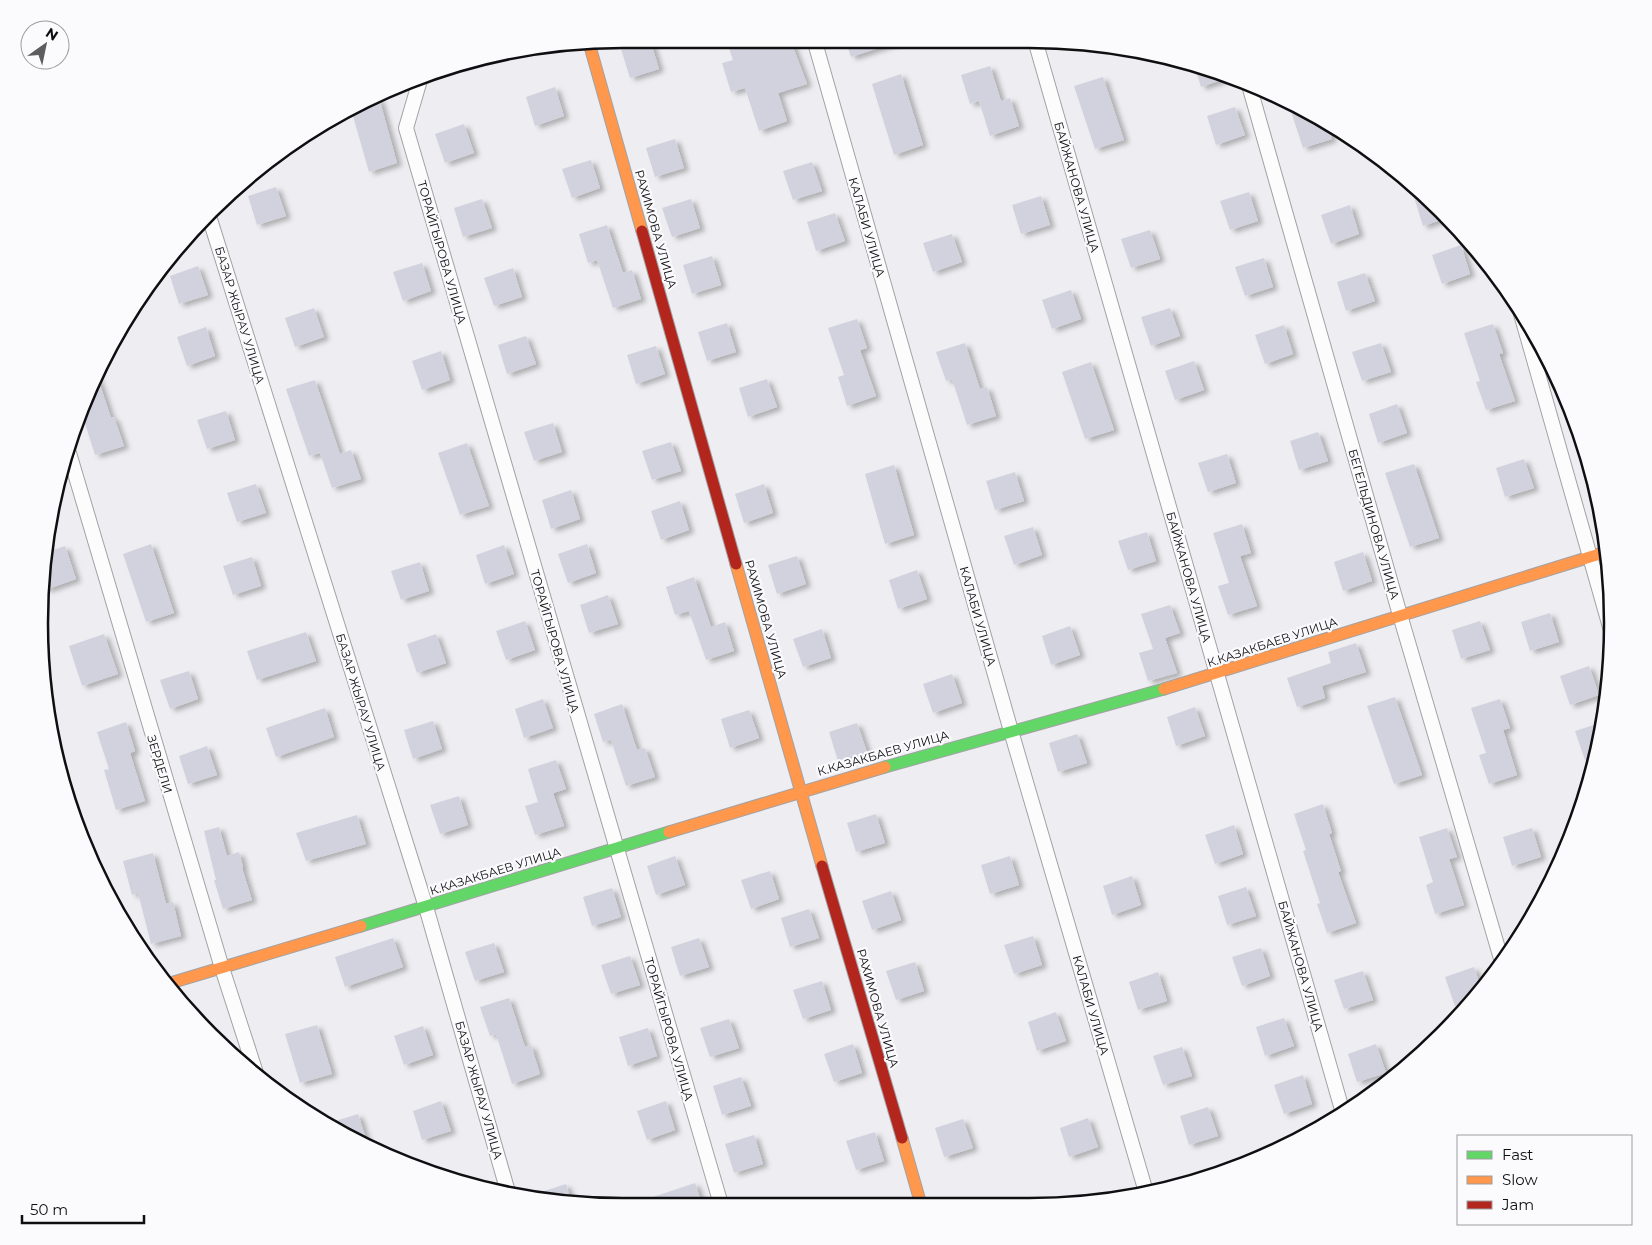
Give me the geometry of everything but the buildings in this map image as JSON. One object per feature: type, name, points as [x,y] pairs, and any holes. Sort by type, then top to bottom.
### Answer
[{"type":"street","name":"КАЛАБИ УЛИЦА","points":[[816,47],[1011,731],[1144,1186]]},
{"type":"street","name":"БАЙЖАНОВА УЛИЦА","points":[[1037,47],[1341,1106]]},
{"type":"street","name":"РАХИМОВА УЛИЦА","points":[[591,49],[800,791],[919,1198]]},
{"type":"street","name":"ТОРАЙГЫРОВА УЛИЦА","points":[[419,85],[406,128],[719,1198]]},
{"type":"street","name":"БЕГЕЛЬДИНОВА УЛИЦА","points":[[1251,92],[1400,615],[1500,954]]},
{"type":"street","name":"БАЗАР ЖЫРАУ УЛИЦА","points":[[211,222],[426,906],[506,1185]]},
{"type":"street","points":[[1529,339],[1603,601]]},
{"type":"street","name":"ЗЕРДЕЛИ","points":[[71,460],[222,968],[253,1063]]},
{"type":"street","name":"К.КАЗАКБАЕВ УЛИЦА","points":[[174,982],[616,849],[800,791],[1217,674],[1601,554]]},
{"type":"traffic: fast","points":[[885,767],[1164,689]]},
{"type":"traffic: fast","points":[[361,926],[669,832]]},
{"type":"traffic: slow","points":[[591,49],[642,231]]},
{"type":"traffic: slow","points":[[1164,689],[1601,554]]},
{"type":"traffic: slow","points":[[736,564],[822,866]]},
{"type":"traffic: slow","points":[[669,832],[885,767]]},
{"type":"traffic: slow","points":[[173,982],[361,926]]},
{"type":"traffic: slow","points":[[902,1138],[919,1198]]},
{"type":"traffic: jam","points":[[642,231],[736,564]]},
{"type":"traffic: jam","points":[[822,866],[902,1138]]}]
